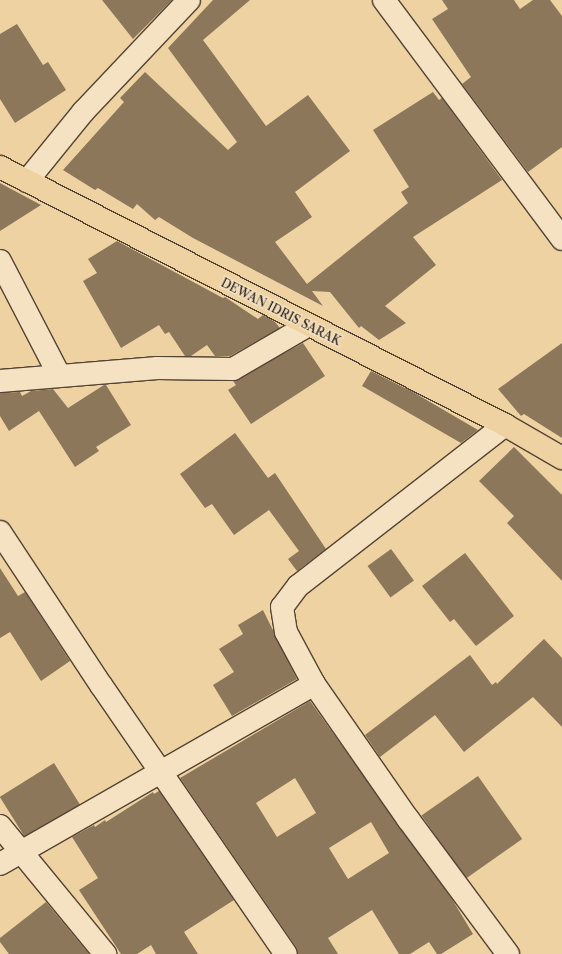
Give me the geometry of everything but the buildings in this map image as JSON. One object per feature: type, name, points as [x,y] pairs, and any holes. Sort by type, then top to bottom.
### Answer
[{"type":"main road","name":"DEWAN IDRIS SARAK","points":[[0,167],[307,326],[505,425],[562,458]]},
{"type":"street","points":[[27,181],[83,112],[189,0]]},
{"type":"street","points":[[384,0],[562,239]]},
{"type":"street","points":[[0,261],[59,375]]},
{"type":"street","points":[[0,381],[156,368],[233,369],[307,326]]},
{"type":"street","points":[[505,425],[298,586],[282,607],[286,632],[314,684],[408,820],[508,954]]},
{"type":"street","points":[[0,532],[160,772],[286,954]]},
{"type":"street","points":[[0,864],[314,684]]},
{"type":"street","points":[[0,826],[105,954]]}]
